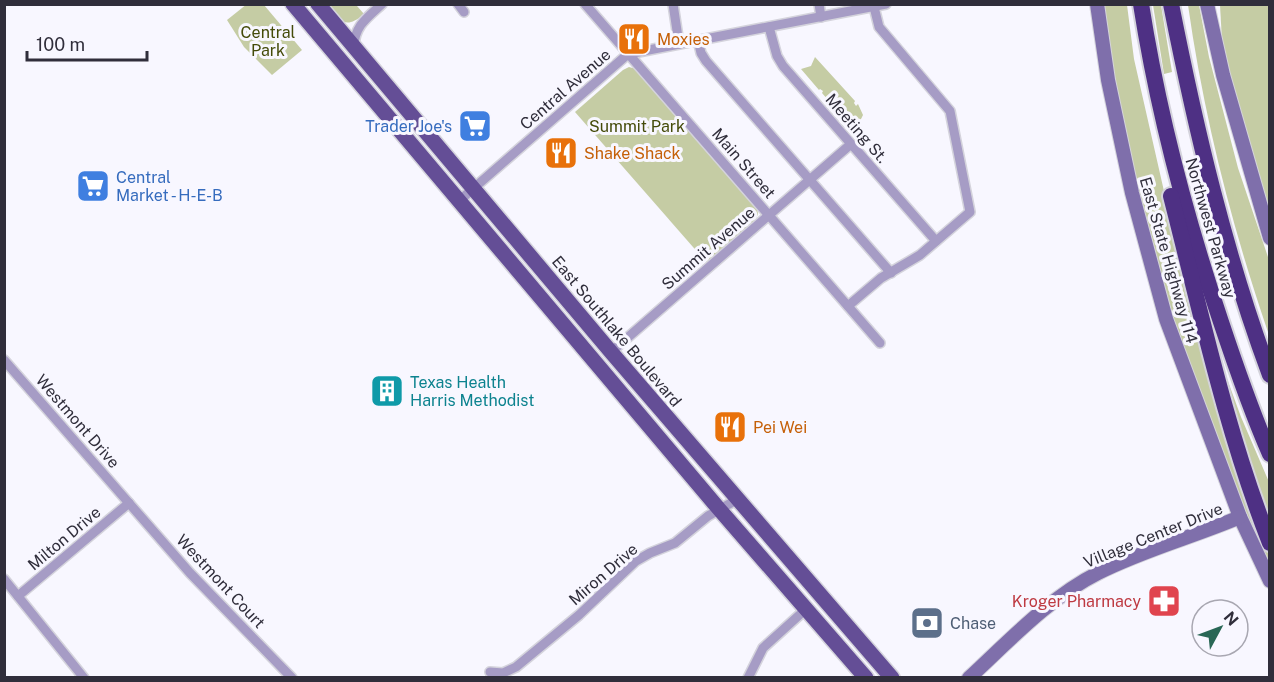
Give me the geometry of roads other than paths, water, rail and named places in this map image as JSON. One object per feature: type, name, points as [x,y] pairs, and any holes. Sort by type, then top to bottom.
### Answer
[{"type":"highway","name":"Northwest Parkway","points":[[1141,4],[1149,54],[1173,160],[1200,260],[1237,372],[1269,454]]},
{"type":"highway","name":"Northwest Parkway","points":[[1171,4],[1208,175],[1251,325],[1269,375]]},
{"type":"highway","points":[[1173,160],[1167,182],[1218,382],[1250,494],[1269,543]]},
{"type":"highway","points":[[1251,325],[1266,340],[1269,349]]},
{"type":"main road","points":[[293,4],[719,509],[866,678]]},
{"type":"main road","name":"East Southlake Boulevard","points":[[318,4],[611,352],[892,678]]},
{"type":"main road","name":"East State Highway 114","points":[[1097,4],[1112,103],[1132,193],[1166,320],[1240,517],[1269,581]]},
{"type":"main road","points":[[1207,4],[1223,75],[1269,238]]},
{"type":"main road","name":"Village Center Drive","points":[[969,678],[1053,603],[1081,583],[1112,567],[1240,517]]},
{"type":"street","points":[[354,47],[359,25],[382,4]]},
{"type":"street","name":"Main Street","points":[[585,4],[880,343]]},
{"type":"street","points":[[673,4],[680,44]]},
{"type":"street","points":[[819,4],[821,17]]},
{"type":"street","name":"Central Avenue","points":[[459,201],[628,54],[886,4]]},
{"type":"street","points":[[848,306],[871,286],[911,262],[970,212],[952,118],[946,104],[879,27],[874,7]]},
{"type":"street","points":[[335,24],[359,25]]},
{"type":"street","name":"Meeting St.","points":[[769,27],[777,56],[783,66],[936,241]]},
{"type":"street","points":[[698,40],[701,54],[706,61],[891,273]]},
{"type":"street","name":"Summit Avenue","points":[[611,352],[851,144]]},
{"type":"street","name":"Westmont Drive","points":[[4,360],[129,503]]},
{"type":"street","name":"Miron Drive","points":[[490,672],[503,673],[516,667],[579,615],[636,561],[675,543],[698,523],[738,499]]},
{"type":"street","name":"Milton Drive","points":[[18,596],[129,503]]},
{"type":"street","name":"Westmont Court","points":[[129,503],[190,573],[292,678]]},
{"type":"street","points":[[4,579],[84,678]]},
{"type":"street","points":[[747,678],[763,648],[806,609]]},
{"type":"place","name":"Moxies","points":[[634,39]]},
{"type":"place","name":"Trader Joe's","points":[[475,126]]},
{"type":"place","name":"Shake Shack","points":[[561,153]]},
{"type":"place","name":"Central Market - H-E-B","points":[[93,186]]},
{"type":"place","name":"Texas Health Harris Methodist","points":[[387,391]]},
{"type":"place","name":"Pei Wei","points":[[730,427]]},
{"type":"place","name":"Kroger Pharmacy","points":[[1164,601]]},
{"type":"place","name":"Chase","points":[[927,623]]},
{"type":"park label","name":"Central Park","points":[[268,41]]},
{"type":"park label","name":"Summit Park","points":[[637,126]]}]
